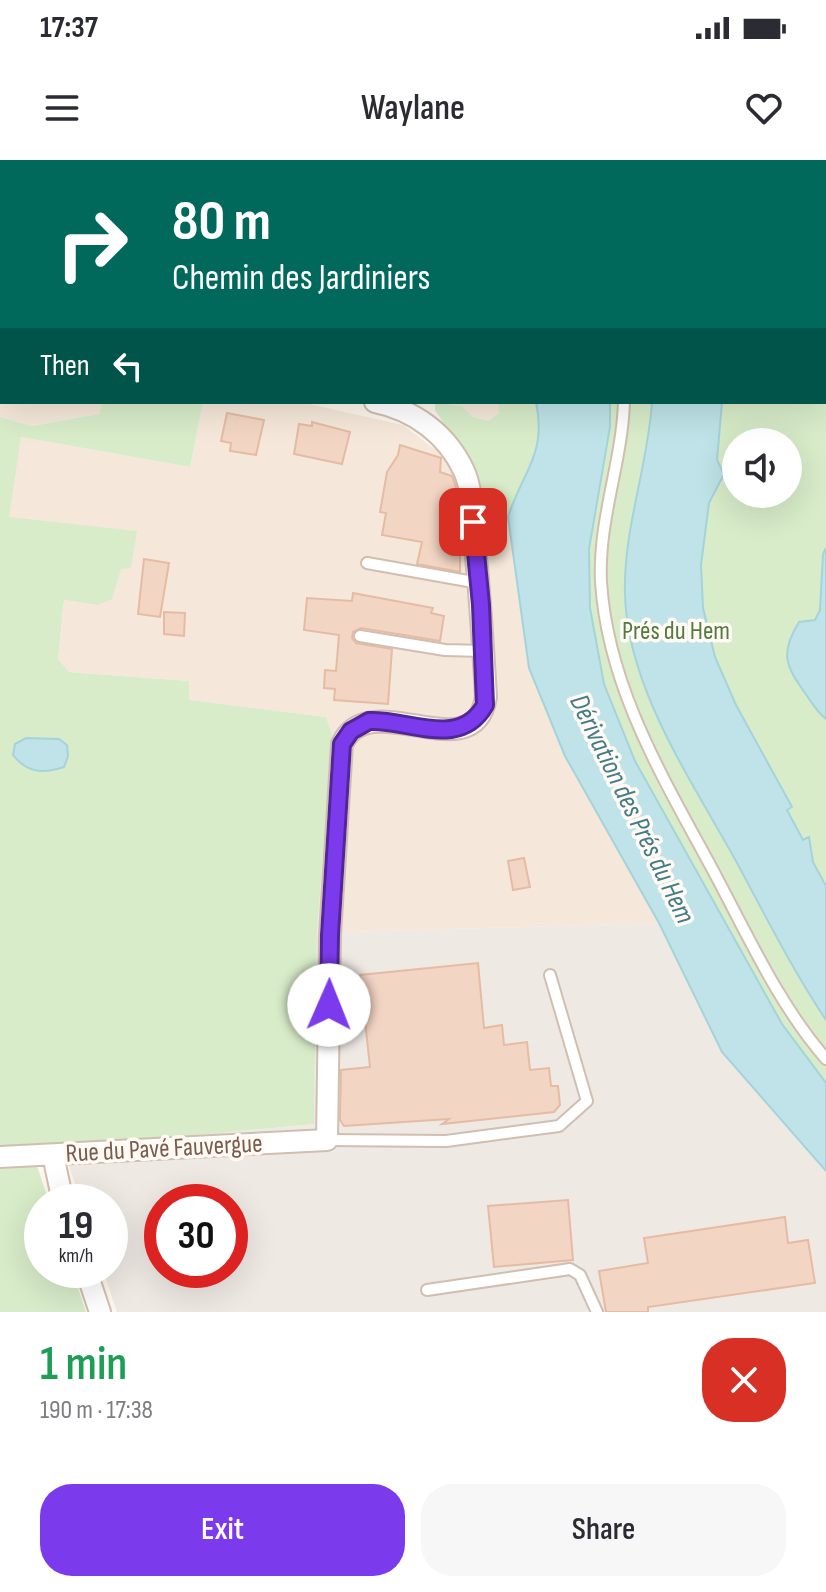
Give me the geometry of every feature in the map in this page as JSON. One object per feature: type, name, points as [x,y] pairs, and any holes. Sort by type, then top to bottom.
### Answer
[{"type":"street","points":[[327,1140],[329,944],[342,744],[351,731],[369,721],[448,730],[462,728],[485,705],[479,583],[468,481],[457,459],[421,420],[405,410],[382,404]]},
{"type":"street","name":"Rue du Pavé Fauvergue","points":[[0,1157],[327,1140]]},
{"type":"street","points":[[53,1155],[59,1184]]},
{"type":"street","points":[[92,1288],[100,1312]]},
{"type":"lane","points":[[624,404],[601,542],[604,602],[617,668],[645,743],[664,781],[778,991],[826,1059]]},
{"type":"lane","points":[[367,563],[479,583]]},
{"type":"lane","points":[[360,636],[445,650],[483,651]]},
{"type":"lane","points":[[327,1140],[446,1141],[559,1126],[587,1101],[550,975]]},
{"type":"lane","points":[[427,1290],[570,1269],[580,1275],[597,1312]]},
{"type":"shaded area","points":[[0,404],[102,404],[99,414],[32,426],[0,417]]},
{"type":"shaded area","points":[[203,404],[309,404],[403,425],[445,457],[474,470],[484,495],[508,517],[529,668],[565,756],[659,923],[317,933],[332,734],[326,717],[188,700],[189,681],[69,672],[58,660],[64,600],[97,605],[8,517],[21,437],[190,467]]},
{"type":"shaded area","points":[[450,404],[499,404],[499,413],[488,421],[473,417],[462,406]]},
{"type":"shaded area","points":[[659,923],[722,1052],[826,1171],[826,1312],[117,1312],[109,1288],[128,1288],[128,1184],[75,1184],[63,1148],[314,1124],[317,933]]},
{"type":"green space","points":[[102,404],[203,404],[190,467],[21,437],[9,517],[137,531],[131,568],[121,569],[112,599],[97,605],[64,600],[58,659],[69,672],[189,681],[189,700],[326,717],[332,734],[317,933],[314,1124],[63,1148],[0,1148],[0,417],[32,426],[99,414]]},
{"type":"green space","name":"Prés du Hem","points":[[435,404],[462,406],[473,417],[488,421],[499,413],[499,404],[826,404],[826,1139],[802,1115],[565,756],[529,668],[508,517],[484,495],[474,470],[435,410]]},
{"type":"green space","points":[[37,1166],[43,1184],[24,1184],[24,1288],[78,1288],[86,1312],[0,1312],[0,1169]]},
{"type":"water","name":"Dérivation des Prés du Hem","points":[[536,404],[610,404],[610,427],[589,549],[590,608],[604,684],[635,761],[782,1024],[826,1083],[826,1171],[722,1052],[659,923],[565,756],[529,668],[508,517],[532,462],[539,420]]},
{"type":"water","points":[[652,404],[722,404],[717,460],[722,478],[709,503],[701,565],[703,608],[715,657],[736,705],[792,807],[787,810],[803,840],[809,837],[813,862],[826,886],[826,1020],[790,962],[682,766],[649,699],[637,664],[629,629],[625,570]]},
{"type":"water","points":[[826,548],[826,719],[793,674],[787,651],[799,622],[815,620],[820,610],[823,554]]},
{"type":"water","points":[[26,738],[59,739],[67,745],[68,756],[64,767],[42,771],[30,769],[18,761],[13,755],[15,744]]},
{"type":"building","points":[[227,413],[264,420],[256,455],[230,451],[231,443],[221,441]]},
{"type":"building","points":[[312,422],[350,432],[342,464],[294,454],[299,424],[312,426]]},
{"type":"building","points":[[400,445],[441,458],[440,472],[452,476],[456,487],[454,521],[460,522],[460,572],[417,564],[422,542],[382,535],[386,513],[380,512],[387,472],[398,455]]},
{"type":"building","points":[[144,559],[169,563],[160,617],[138,614]]},
{"type":"building","points":[[353,593],[433,608],[431,613],[444,616],[440,641],[361,628],[353,632],[352,638],[356,643],[392,649],[388,704],[334,700],[335,689],[324,688],[325,670],[336,671],[339,635],[304,630],[307,598],[352,601]]},
{"type":"building","points":[[164,612],[185,613],[184,636],[164,634]]},
{"type":"building","points":[[524,858],[530,887],[513,890],[508,861]]},
{"type":"building","points":[[478,963],[484,1028],[502,1025],[504,1045],[527,1042],[530,1070],[549,1068],[551,1086],[558,1086],[560,1105],[554,1112],[442,1124],[449,1119],[344,1126],[340,1120],[341,1070],[370,1067],[360,975]]},
{"type":"building","points":[[568,1200],[573,1260],[494,1267],[488,1206]]},
{"type":"building","points":[[785,1217],[788,1243],[808,1240],[815,1283],[648,1307],[648,1312],[606,1312],[599,1271],[648,1263],[644,1238]]},
{"type":"route","points":[[329,1005],[335,849],[341,753],[345,738],[357,726],[369,721],[455,730],[469,724],[485,705],[481,605],[473,522]]}]
